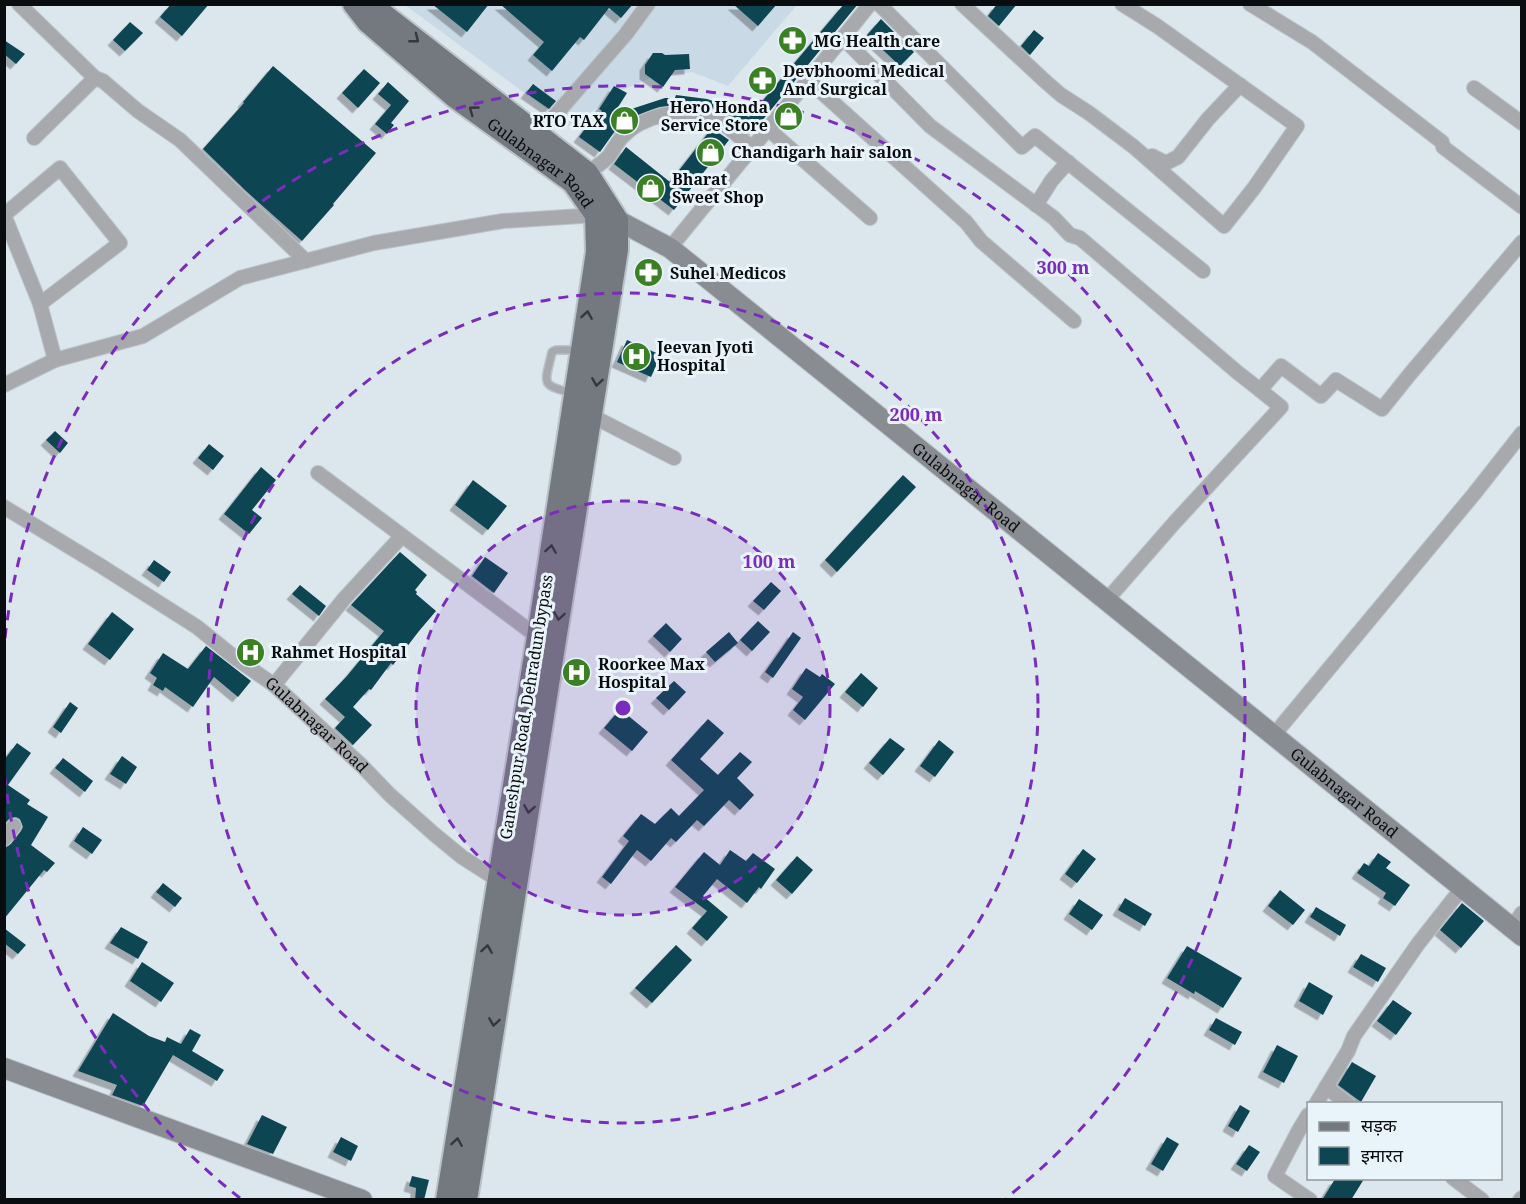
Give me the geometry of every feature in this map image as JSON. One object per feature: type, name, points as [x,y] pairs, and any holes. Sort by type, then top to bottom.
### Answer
[{"type":"main road","name":"Gulabnagar Road","points":[[354,4],[368,22],[454,96],[573,182],[606,218],[670,248],[1462,888],[1518,926]]},
{"type":"main road","points":[[368,4],[587,173],[617,250],[466,1200]]},
{"type":"main road","name":"Ganeshpur Road, Dehradun bypass","points":[[447,1200],[597,252],[606,218]]},
{"type":"main road","points":[[4,1068],[362,1200]]},
{"type":"street","points":[[19,4],[95,78],[103,81],[138,111],[180,140],[306,261]]},
{"type":"street","points":[[538,135],[626,34],[648,4]]},
{"type":"street","points":[[670,248],[870,4]]},
{"type":"street","points":[[879,4],[1022,147],[1035,136],[1203,271]]},
{"type":"street","points":[[962,4],[1061,95],[1134,147],[1224,226],[1254,188],[1297,126],[1157,26],[1122,4]]},
{"type":"street","points":[[1250,4],[1312,42],[1442,142],[1443,147],[1521,207]]},
{"type":"street","points":[[843,38],[930,126],[1054,218],[1070,235],[1080,238],[1281,407],[1106,601]]},
{"type":"street","points":[[34,138],[95,78]]},
{"type":"street","points":[[809,81],[966,222],[981,242],[1074,321]]},
{"type":"street","points":[[1134,147],[1166,163],[1178,157],[1208,119],[1240,85]]},
{"type":"street","points":[[1474,88],[1521,123]]},
{"type":"street","points":[[587,173],[607,158],[622,138],[637,125],[671,114],[692,113],[708,116],[724,124],[752,148]]},
{"type":"street","points":[[768,129],[870,218]]},
{"type":"street","points":[[1036,205],[1052,180],[1068,162]]},
{"type":"street","points":[[40,304],[120,243],[60,168],[5,215],[40,304],[55,360]]},
{"type":"street","points":[[4,385],[55,360],[143,336],[240,278],[374,243],[503,222],[606,218]]},
{"type":"street","points":[[1260,390],[1281,366],[1321,396],[1336,380],[1382,408],[1521,242]]},
{"type":"street","points":[[592,416],[674,458]]},
{"type":"street","points":[[1273,736],[1474,494],[1521,433]]},
{"type":"street","points":[[318,473],[537,637]]},
{"type":"street","name":"Gulabnagar Road","points":[[4,507],[197,627],[274,685],[434,834],[462,857],[498,879]]},
{"type":"street","points":[[274,685],[344,599],[402,536]]},
{"type":"street","points":[[4,839],[14,826]]},
{"type":"street","points":[[1317,1102],[1348,1051],[1354,1036],[1418,944],[1462,888]]},
{"type":"street","points":[[1326,1088],[1345,1102]]},
{"type":"street","points":[[1307,1117],[1275,1176],[1311,1200]]},
{"type":"street","points":[[1454,1180],[1482,1200]]},
{"type":"lane","points":[[575,394],[553,388],[546,381],[552,352],[582,350]]},
{"type":"shaded area","points":[[405,5],[797,5],[728,86],[692,72],[651,78],[615,93],[572,128]]},
{"type":"building","points":[[171,4],[209,4],[182,36],[160,17]]},
{"type":"building","points":[[432,4],[489,4],[467,32]]},
{"type":"building","points":[[500,4],[633,4],[621,18],[609,8],[584,40],[580,37],[552,71],[533,55],[544,42]]},
{"type":"building","points":[[733,4],[777,4],[758,26]]},
{"type":"building","points":[[844,4],[858,4],[751,134],[724,113],[709,107],[685,104],[659,107],[635,116],[615,131],[600,152],[579,137],[590,122],[593,124],[602,111],[599,109],[614,86],[627,93],[613,115],[665,98],[675,98],[676,95],[707,99],[734,108],[749,117]]},
{"type":"building","points":[[997,4],[1017,4],[999,26],[988,16]]},
{"type":"building","points":[[881,19],[914,52],[900,66],[867,35]]},
{"type":"building","points":[[130,22],[143,33],[125,51],[113,40]]},
{"type":"building","points":[[1034,30],[1044,38],[1030,55],[1021,46]]},
{"type":"building","points":[[4,40],[25,54],[16,64],[4,54]]},
{"type":"building","points":[[653,53],[689,54],[690,69],[675,70],[663,87],[645,74],[645,65]]},
{"type":"building","points":[[273,66],[376,153],[302,241],[203,149]]},
{"type":"building","points":[[364,69],[380,83],[358,108],[342,93]]},
{"type":"building","points":[[388,82],[409,101],[391,123],[394,125],[387,134],[375,124],[391,105],[378,94]]},
{"type":"building","points":[[533,84],[556,101],[549,109],[526,93]]},
{"type":"building","points":[[712,128],[729,140],[674,210],[614,164],[626,147],[670,182]]},
{"type":"building","points":[[627,340],[661,355],[651,377],[617,362]]},
{"type":"building","points":[[55,431],[68,443],[60,453],[46,440]]},
{"type":"building","points":[[209,444],[224,456],[213,470],[198,458]]},
{"type":"building","points":[[261,467],[276,480],[252,510],[262,518],[249,534],[224,514]]},
{"type":"building","points":[[903,475],[916,487],[837,572],[825,560]]},
{"type":"building","points":[[473,480],[507,506],[488,530],[455,505]]},
{"type":"building","points":[[400,552],[427,575],[415,590],[416,594],[436,611],[393,665],[391,663],[371,690],[369,689],[353,707],[372,725],[353,745],[335,728],[345,717],[325,699],[384,631],[351,605]]},
{"type":"building","points":[[485,557],[508,573],[494,593],[472,576]]},
{"type":"building","points":[[154,560],[171,572],[164,582],[147,570]]},
{"type":"building","points":[[771,582],[781,591],[764,610],[753,601]]},
{"type":"building","points":[[300,585],[326,606],[319,616],[292,594]]},
{"type":"building","points":[[112,612],[134,629],[110,660],[88,644]]},
{"type":"building","points":[[758,621],[770,632],[752,651],[740,640]]},
{"type":"building","points":[[666,623],[682,639],[670,652],[653,636]]},
{"type":"building","points":[[729,632],[738,643],[715,662],[706,652]]},
{"type":"building","points":[[793,632],[801,638],[773,678],[765,672]]},
{"type":"building","points":[[244,640],[262,654],[257,662],[238,649]]},
{"type":"building","points":[[206,646],[251,681],[238,697],[214,677],[193,707],[165,687],[163,691],[153,685],[157,678],[150,673],[163,653],[188,669]]},
{"type":"building","points":[[573,664],[587,673],[581,682],[567,673]]},
{"type":"building","points":[[806,668],[820,677],[822,674],[835,684],[805,720],[793,710],[803,697],[792,689]]},
{"type":"building","points":[[861,673],[878,688],[863,707],[845,692]]},
{"type":"building","points":[[674,681],[686,692],[669,710],[656,698]]},
{"type":"building","points":[[70,702],[78,708],[61,733],[53,727]]},
{"type":"building","points":[[620,709],[648,732],[632,751],[604,728]]},
{"type":"building","points":[[708,719],[724,733],[700,759],[718,775],[740,752],[752,762],[737,778],[754,795],[740,810],[729,800],[704,826],[697,820],[676,842],[671,838],[651,861],[637,850],[611,884],[602,877],[629,841],[623,836],[641,814],[655,824],[671,808],[679,816],[704,790],[671,760]]},
{"type":"building","points":[[890,738],[905,749],[883,775],[869,763]]},
{"type":"building","points":[[939,740],[954,752],[935,777],[920,766]]},
{"type":"building","points":[[17,743],[31,753],[8,785],[30,800],[27,804],[48,817],[31,845],[55,863],[47,872],[44,870],[4,919],[4,848],[11,844],[23,827],[20,819],[16,817],[10,818],[4,824],[4,760]]},
{"type":"building","points":[[122,756],[137,767],[126,784],[110,774]]},
{"type":"building","points":[[63,758],[93,781],[85,792],[55,768]]},
{"type":"building","points":[[83,827],[102,840],[92,854],[74,841]]},
{"type":"building","points":[[1083,849],[1096,859],[1077,883],[1065,874]]},
{"type":"building","points":[[730,850],[746,861],[753,853],[775,869],[761,889],[759,887],[747,903],[717,879],[703,896],[728,917],[707,941],[692,928],[707,911],[675,887],[704,852],[720,865]]},
{"type":"building","points":[[1378,853],[1391,862],[1386,868],[1410,885],[1395,906],[1383,898],[1386,893],[1357,873],[1364,863],[1369,866]]},
{"type":"building","points":[[797,856],[813,870],[792,894],[776,880]]},
{"type":"building","points":[[163,883],[182,898],[175,907],[156,892]]},
{"type":"building","points":[[1280,890],[1305,910],[1293,925],[1268,906]]},
{"type":"building","points":[[1125,898],[1152,914],[1145,926],[1118,910]]},
{"type":"building","points":[[1079,899],[1103,915],[1092,930],[1069,914]]},
{"type":"building","points":[[1462,903],[1484,921],[1461,948],[1440,930]]},
{"type":"building","points":[[1316,907],[1346,925],[1340,936],[1310,917]]},
{"type":"building","points":[[121,927],[148,942],[138,959],[110,943]]},
{"type":"building","points":[[4,928],[26,945],[18,954],[4,943]]},
{"type":"building","points":[[676,945],[692,960],[652,1003],[635,988]]},
{"type":"building","points":[[1187,946],[1242,978],[1223,1008],[1167,978]]},
{"type":"building","points":[[1361,954],[1386,968],[1378,982],[1353,967]]},
{"type":"building","points":[[142,962],[174,983],[161,1002],[130,981]]},
{"type":"building","points":[[1309,982],[1333,996],[1323,1015],[1299,1001]]},
{"type":"building","points":[[1393,1000],[1412,1013],[1396,1035],[1377,1021]]},
{"type":"building","points":[[113,1013],[149,1036],[165,1042],[167,1037],[181,1044],[190,1029],[201,1035],[192,1051],[224,1070],[217,1081],[173,1055],[143,1106],[112,1095],[117,1085],[78,1071]]},
{"type":"building","points":[[1216,1018],[1242,1032],[1235,1045],[1209,1030]]},
{"type":"building","points":[[1277,1045],[1298,1056],[1284,1083],[1263,1072]]},
{"type":"building","points":[[1352,1062],[1376,1076],[1361,1102],[1338,1085]]},
{"type":"building","points":[[1240,1105],[1250,1111],[1238,1132],[1228,1126]]},
{"type":"building","points":[[262,1115],[287,1127],[273,1154],[247,1144]]},
{"type":"building","points":[[341,1137],[358,1146],[351,1161],[333,1152]]},
{"type":"building","points":[[1167,1137],[1179,1144],[1163,1171],[1151,1164]]},
{"type":"building","points":[[1249,1145],[1260,1152],[1247,1171],[1236,1164]]},
{"type":"building","points":[[412,1176],[429,1180],[424,1200],[415,1200],[416,1188],[409,1186]]},
{"type":"building","points":[[1334,1180],[1363,1180],[1351,1200],[1322,1200]]},
{"type":"place","name":"MG Health care","points":[[793,41]]},
{"type":"place","name":"Devbhoomi Medical And Surgical","points":[[762,80]]},
{"type":"place","name":"Hero Honda Service Store","points":[[789,116]]},
{"type":"place","name":"RTO TAX","points":[[625,121]]},
{"type":"place","name":"Chandigarh hair salon","points":[[710,152]]},
{"type":"place","name":"Bharat Sweet Shop","points":[[651,188]]},
{"type":"place","name":"Suhel Medicos","points":[[649,273]]},
{"type":"place","name":"Jeevan Jyoti Hospital","points":[[636,356]]},
{"type":"place","name":"Rahmet Hospital","points":[[250,652]]},
{"type":"place","name":"Roorkee Max Hospital","points":[[577,673]]}]
